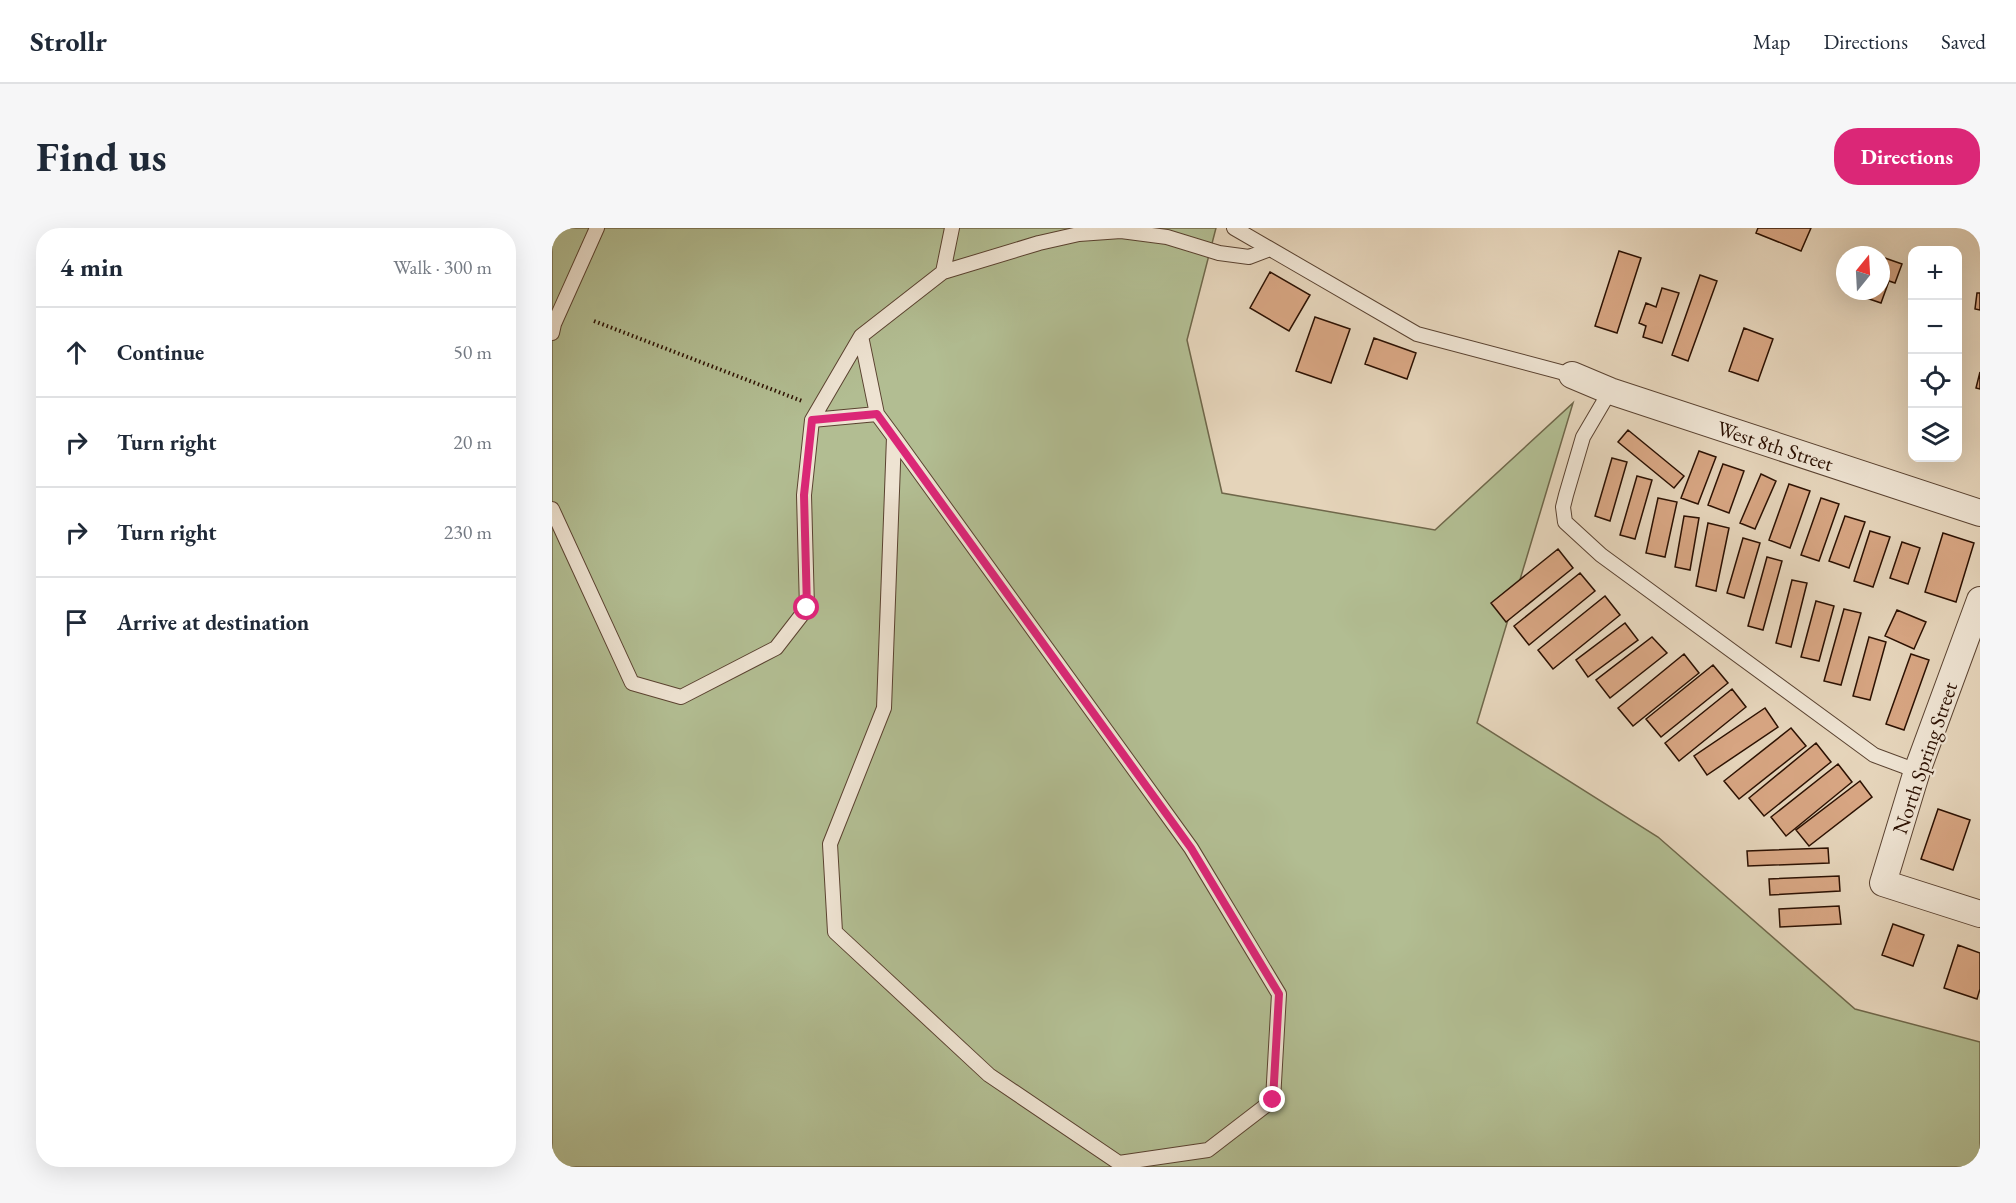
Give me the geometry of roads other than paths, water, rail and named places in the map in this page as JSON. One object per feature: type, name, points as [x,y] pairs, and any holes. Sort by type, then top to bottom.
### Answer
[{"type":"street","name":"West 8th Street","points":[[1572,375],[1610,391],[1980,513]]},
{"type":"street","name":"North Spring Street","points":[[1980,600],[1917,771],[1883,883],[1980,914]]},
{"type":"lane","points":[[552,333],[597,228]]},
{"type":"lane","points":[[943,272],[952,228]]},
{"type":"lane","points":[[1234,228],[1417,334],[1572,375]]},
{"type":"lane","points":[[552,509],[632,683],[681,697],[776,648],[807,608],[804,495],[812,420],[861,336],[943,272],[1039,243],[1079,234],[1121,231],[1167,237],[1219,253],[1249,257],[1270,249]]},
{"type":"lane","points":[[861,336],[877,414],[894,437],[1191,848],[1279,994],[1273,1100],[1208,1150],[1119,1163],[989,1075],[835,932],[830,844],[884,708],[894,437]]},
{"type":"lane","points":[[1610,391],[1583,437],[1563,507],[1565,522],[1601,555],[1874,755],[1917,771]]},
{"type":"lane","points":[[812,420],[877,414]]}]
